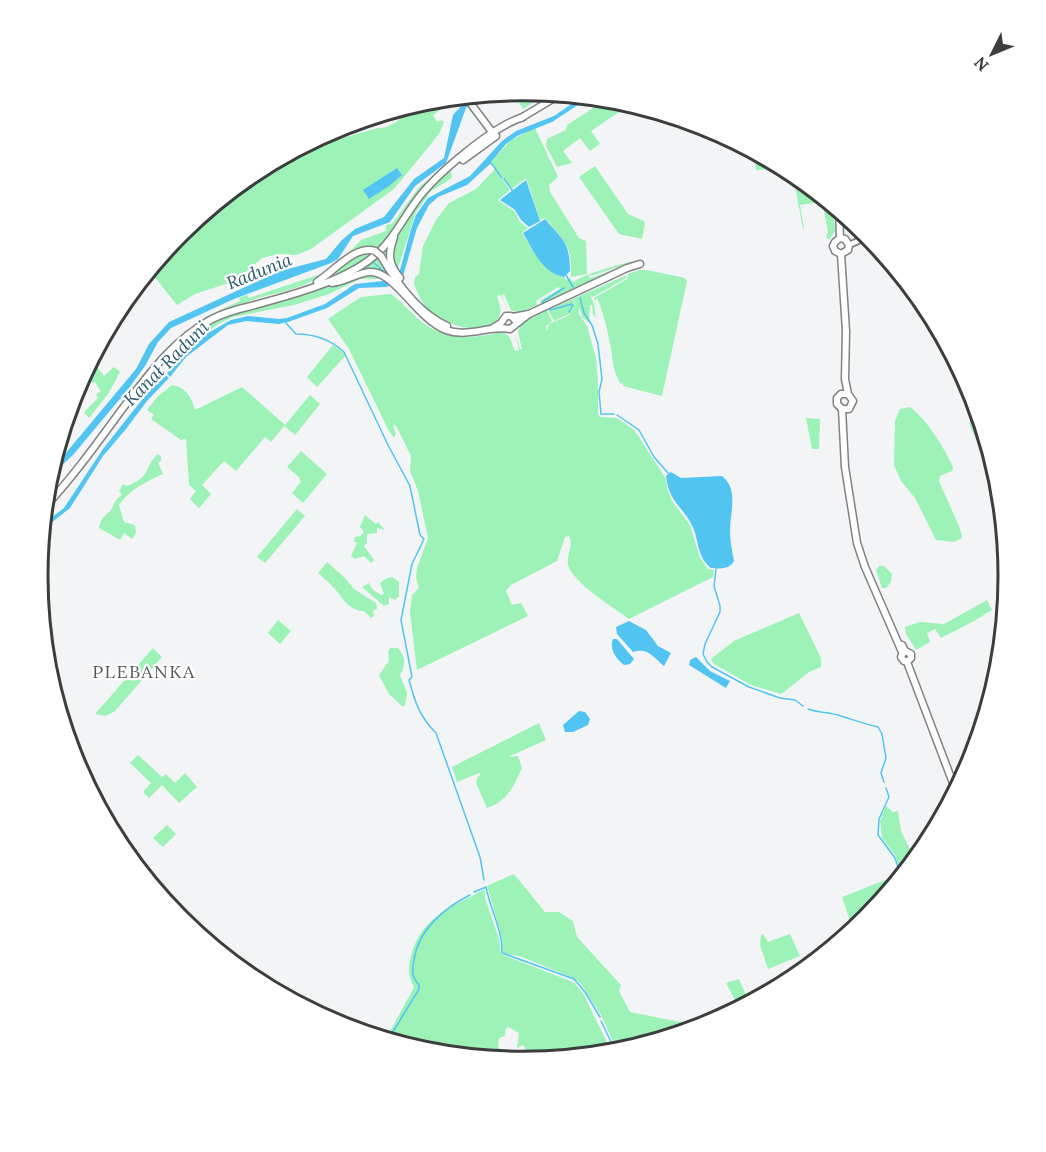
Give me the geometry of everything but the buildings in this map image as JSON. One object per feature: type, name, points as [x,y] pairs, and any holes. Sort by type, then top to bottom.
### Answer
[{"type":"main road","points":[[55,496],[146,377],[169,351],[207,323],[241,308],[348,273],[374,256],[396,231],[421,195],[443,174],[490,135],[548,102]]},
{"type":"main road","points":[[470,104],[491,128],[490,135]]},
{"type":"main road","points":[[839,222],[840,238]]},
{"type":"main road","points":[[391,274],[389,253],[396,231]]},
{"type":"main road","points":[[840,238],[847,241],[849,245],[848,250],[842,254]]},
{"type":"main road","points":[[840,238],[833,246],[835,251],[842,254]]},
{"type":"main road","points":[[318,283],[357,251],[366,249],[378,253],[391,274],[437,321],[464,332]]},
{"type":"main road","points":[[842,254],[846,331],[845,379],[844,394],[836,402],[844,410],[844,457],[857,543],[904,651],[901,657],[908,661],[913,673],[952,780]]},
{"type":"main road","points":[[514,320],[640,265]]},
{"type":"main road","points":[[318,283],[341,282],[368,272],[391,274]]},
{"type":"main road","points":[[400,284],[429,321],[446,330],[464,332],[512,329],[514,320]]},
{"type":"main road","points":[[490,330],[507,316],[514,320]]},
{"type":"main road","points":[[503,320],[505,328]]},
{"type":"main road","points":[[844,394],[851,397],[853,403],[844,410]]},
{"type":"street","points":[[849,245],[859,240]]},
{"type":"green space","points":[[518,101],[535,101],[523,109]]},
{"type":"green space","points":[[595,107],[621,111],[591,131],[600,144],[590,151],[580,138],[563,151],[572,163],[557,167],[546,146],[547,139],[566,130],[567,125]]},
{"type":"green space","points":[[441,108],[433,115],[437,122],[442,120],[444,122],[439,134],[394,189],[311,249],[296,255],[279,254],[262,258],[235,281],[195,294],[177,305],[154,277],[187,240],[234,199],[259,181],[333,141],[385,127],[404,116]]},
{"type":"green space","points":[[535,128],[558,177],[549,185],[550,192],[579,238],[586,241],[587,274],[571,277],[570,257],[566,244],[545,218],[540,220],[526,178],[512,189],[491,162],[511,140]]},
{"type":"green space","points":[[755,162],[767,169],[756,170]]},
{"type":"green space","points":[[448,166],[372,256],[347,272],[327,278],[354,256],[365,250],[367,255],[376,249],[364,247],[353,252],[334,269],[330,268],[341,261],[361,240],[386,231],[386,225],[392,224],[420,186]]},
{"type":"green space","points":[[595,166],[628,214],[644,221],[642,239],[619,234],[579,177]]},
{"type":"green space","points":[[495,169],[510,190],[498,200],[515,212],[519,221],[528,228],[522,233],[539,260],[550,271],[566,280],[570,278],[573,282],[580,278],[596,272],[638,260],[589,275],[591,278],[618,268],[540,304],[541,300],[560,289],[558,287],[536,301],[537,305],[519,313],[511,310],[504,294],[502,295],[507,309],[501,295],[497,296],[500,314],[496,322],[488,327],[468,328],[437,317],[425,306],[414,284],[415,277],[419,274],[423,246],[436,220],[449,203],[476,189]]},
{"type":"green space","points":[[451,171],[452,178],[431,191],[416,212],[398,268],[391,276],[384,279],[360,279],[329,294],[294,305],[233,317],[197,339],[194,333],[219,318],[246,308],[323,286],[346,282],[367,274],[378,274],[377,278],[381,276],[385,278],[388,276],[374,271],[333,281],[369,265],[391,241],[388,256],[393,271],[396,269],[397,266],[394,267],[391,256],[395,239],[425,195]]},
{"type":"green space","points":[[795,187],[816,203],[800,205],[803,229]]},
{"type":"green space","points":[[824,209],[833,217],[835,231],[829,240],[826,237],[828,232]]},
{"type":"green space","points":[[639,270],[685,278],[687,281],[662,396],[623,386],[623,383],[621,384],[618,380],[604,317],[597,298],[595,300],[598,318],[594,298],[627,279],[628,274]]},
{"type":"green space","points":[[326,271],[302,286],[232,308],[192,331],[191,328],[205,317],[240,301],[239,298],[247,295],[249,298]]},
{"type":"green space","points":[[627,275],[626,278],[595,296],[592,297],[589,292],[596,318],[592,305],[590,305],[589,323],[582,317],[579,309],[579,314],[587,326],[596,358],[598,414],[600,417],[617,418],[633,429],[639,437],[666,479],[672,501],[690,525],[700,558],[708,569],[714,570],[713,577],[629,619],[594,594],[571,572],[568,565],[570,539],[569,536],[565,537],[557,561],[511,585],[506,591],[512,605],[521,603],[528,616],[417,670],[410,613],[412,595],[419,588],[416,578],[417,568],[428,538],[418,491],[410,471],[411,456],[396,426],[393,425],[396,434],[394,438],[388,429],[349,349],[328,319],[361,297],[391,294],[422,322],[441,333],[470,337],[502,332],[509,336],[515,351],[519,350],[515,334],[520,349],[522,349],[518,332],[522,323],[547,310],[552,321],[546,326],[547,331],[549,324],[572,313],[554,321],[548,310]]},
{"type":"green space","points":[[333,345],[346,355],[317,387],[307,377]]},
{"type":"green space","points":[[97,367],[104,376],[114,367],[120,372],[108,394],[89,418],[84,412],[98,398],[96,395],[101,391],[95,382],[92,383],[90,381]]},
{"type":"green space","points":[[172,385],[188,394],[195,410],[242,387],[285,425],[310,395],[320,404],[295,435],[284,426],[271,442],[265,437],[236,471],[224,461],[202,485],[211,494],[199,508],[190,499],[196,491],[189,485],[186,439],[181,440],[151,419],[154,415],[147,410],[157,397]]},
{"type":"green space","points":[[910,407],[934,434],[953,467],[952,471],[940,476],[939,481],[962,538],[954,542],[936,540],[915,498],[901,481],[894,465],[895,421],[900,409]]},
{"type":"green space","points":[[806,418],[820,419],[819,449],[812,449]]},
{"type":"green space","points":[[971,419],[980,445],[977,441],[969,423]]},
{"type":"green space","points":[[301,451],[327,474],[303,503],[292,493],[301,482],[299,477],[287,467]]},
{"type":"green space","points":[[158,454],[161,456],[161,461],[158,462],[163,474],[134,490],[119,505],[124,522],[135,525],[136,533],[132,539],[124,533],[120,540],[99,528],[103,518],[117,498],[122,495],[119,491],[123,484],[127,486],[141,479]]},
{"type":"green space","points":[[297,509],[305,516],[265,563],[257,557]]},
{"type":"green space","points":[[365,515],[376,524],[378,522],[385,530],[377,528],[377,533],[367,534],[367,543],[364,546],[374,560],[371,563],[364,556],[355,559],[351,556],[357,543],[354,541],[355,537],[364,532],[360,527]]},
{"type":"green space","points":[[327,562],[354,589],[376,603],[377,609],[373,611],[374,616],[371,618],[364,611],[346,603],[318,573]]},
{"type":"green space","points":[[879,566],[884,566],[892,574],[891,582],[886,588],[882,588],[876,570]]},
{"type":"green space","points":[[392,577],[399,582],[399,596],[395,600],[389,597],[389,604],[384,606],[362,587],[369,583],[372,589],[381,595],[384,594],[380,583]]},
{"type":"green space","points":[[987,600],[992,610],[941,638],[935,629],[927,633],[930,642],[916,650],[906,634],[905,627],[920,622],[944,624]]},
{"type":"green space","points":[[799,613],[821,658],[821,667],[809,672],[781,694],[751,685],[714,664],[711,659],[734,641]]},
{"type":"green space","points":[[278,620],[291,631],[280,644],[268,633]]},
{"type":"green space","points":[[153,648],[162,657],[115,711],[106,716],[95,714]]},
{"type":"green space","points":[[390,648],[398,648],[404,658],[400,675],[407,693],[405,706],[389,694],[379,675],[389,661]]},
{"type":"green space","points":[[539,723],[546,740],[508,757],[518,756],[522,768],[513,787],[500,802],[487,808],[476,783],[479,773],[457,782],[452,767]]},
{"type":"green space","points":[[138,755],[162,777],[166,774],[175,783],[185,773],[197,787],[179,803],[162,785],[149,798],[143,792],[151,783],[130,763]]},
{"type":"green space","points":[[886,806],[893,812],[898,811],[901,831],[910,851],[899,866],[895,855],[882,838],[880,821]]},
{"type":"green space","points":[[167,825],[176,834],[163,847],[153,838]]},
{"type":"green space","points":[[514,874],[545,912],[559,912],[573,921],[577,937],[621,985],[619,991],[630,1012],[684,1023],[613,1042],[601,1015],[581,984],[573,978],[522,957],[503,953],[501,934],[487,886]]},
{"type":"green space","points":[[889,879],[850,920],[842,897]]},
{"type":"green space","points":[[485,889],[485,898],[499,939],[501,954],[573,982],[583,993],[607,1043],[524,1051],[523,1045],[517,1048],[519,1033],[508,1027],[505,1030],[505,1036],[499,1038],[498,1047],[500,1050],[492,1050],[430,1042],[390,1032],[414,987],[409,965],[416,942],[430,922]]},
{"type":"green space","points":[[763,934],[768,942],[790,934],[800,956],[768,969],[760,945]]},
{"type":"green space","points":[[739,979],[746,995],[735,1001],[726,983]]},
{"type":"water","points":[[471,104],[466,108],[446,163],[415,186],[390,222],[353,236],[338,259],[331,263],[234,299],[171,328],[158,342],[145,366],[129,388],[61,466],[63,456],[136,369],[149,344],[169,322],[280,271],[326,259],[355,229],[384,217],[414,179],[444,158],[453,115],[463,105]]},
{"type":"water","points":[[572,104],[579,104],[552,122],[517,136],[506,144],[491,162],[493,165],[490,164],[467,185],[438,197],[429,205],[417,228],[403,276],[395,284],[386,287],[359,288],[327,308],[288,322],[279,324],[246,321],[228,325],[186,357],[170,377],[167,373],[183,354],[208,333],[231,320],[248,316],[287,318],[325,304],[355,284],[393,280],[399,274],[416,215],[428,198],[470,176],[502,141],[516,131],[554,116]]},
{"type":"water","points":[[397,168],[402,175],[369,199],[363,190]]},
{"type":"water","points":[[526,180],[540,221],[529,227],[515,210],[500,200]]},
{"type":"water","points":[[545,219],[567,247],[570,271],[564,277],[556,275],[544,266],[523,233]]},
{"type":"water","points":[[166,375],[169,378],[147,401],[103,456],[70,508],[51,523],[52,517],[64,508],[103,449],[148,392]]},
{"type":"water","points":[[671,472],[681,478],[722,476],[727,481],[732,494],[730,535],[734,561],[730,566],[711,568],[704,560],[690,522],[670,493],[666,476]]},
{"type":"water","points":[[629,621],[646,630],[658,646],[671,653],[664,666],[646,652],[633,652],[617,634],[616,627]]},
{"type":"water","points":[[613,639],[617,639],[634,659],[630,664],[624,665],[616,657],[612,646]]},
{"type":"water","points":[[696,657],[710,671],[730,681],[726,688],[689,665],[690,660]]},
{"type":"water","points":[[579,711],[585,712],[590,719],[588,725],[573,732],[565,732],[563,725]]},
{"type":"waterway","points":[[492,164],[502,178]]},
{"type":"waterway","points":[[504,179],[512,190]]},
{"type":"waterway","points":[[368,266],[379,256]]},
{"type":"waterway","points":[[374,263],[387,274]]},
{"type":"waterway","points":[[566,275],[573,287]]},
{"type":"waterway","points":[[542,302],[564,288]]},
{"type":"waterway","points":[[580,298],[598,344],[602,379],[599,392],[601,414],[614,414]]},
{"type":"waterway","points":[[550,310],[572,304]]},
{"type":"waterway","points":[[569,312],[573,305]]},
{"type":"waterway","points":[[286,323],[296,334],[322,338],[344,352],[410,486],[420,535],[424,539],[412,564],[401,620],[412,677],[409,680],[418,708],[425,721],[436,733],[480,857],[484,880]]},
{"type":"waterway","points":[[617,415],[639,430],[654,457],[669,474]]},
{"type":"waterway","points":[[716,569],[714,586],[720,612],[705,644],[703,654],[707,662],[749,687],[780,698],[795,700],[803,706]]},
{"type":"waterway","points":[[808,709],[878,727],[882,734],[886,758],[881,773],[884,782]]},
{"type":"waterway","points":[[886,788],[889,797],[879,819],[878,835],[895,858],[898,867]]},
{"type":"waterway","points":[[474,892],[486,887],[500,936],[502,953],[574,979],[600,1017]]},
{"type":"waterway","points":[[392,1033],[419,989],[413,976],[413,970],[416,949],[421,939],[442,913],[470,895]]},
{"type":"waterway","points":[[601,1021],[612,1043]]},
{"type":"district","name":"PLEBANKA","points":[[144,671]]},
{"type":"water label","name":"Radunia","points":[[259,271]]},
{"type":"water label","name":"Kanał Raduni","points":[[166,363]]}]
